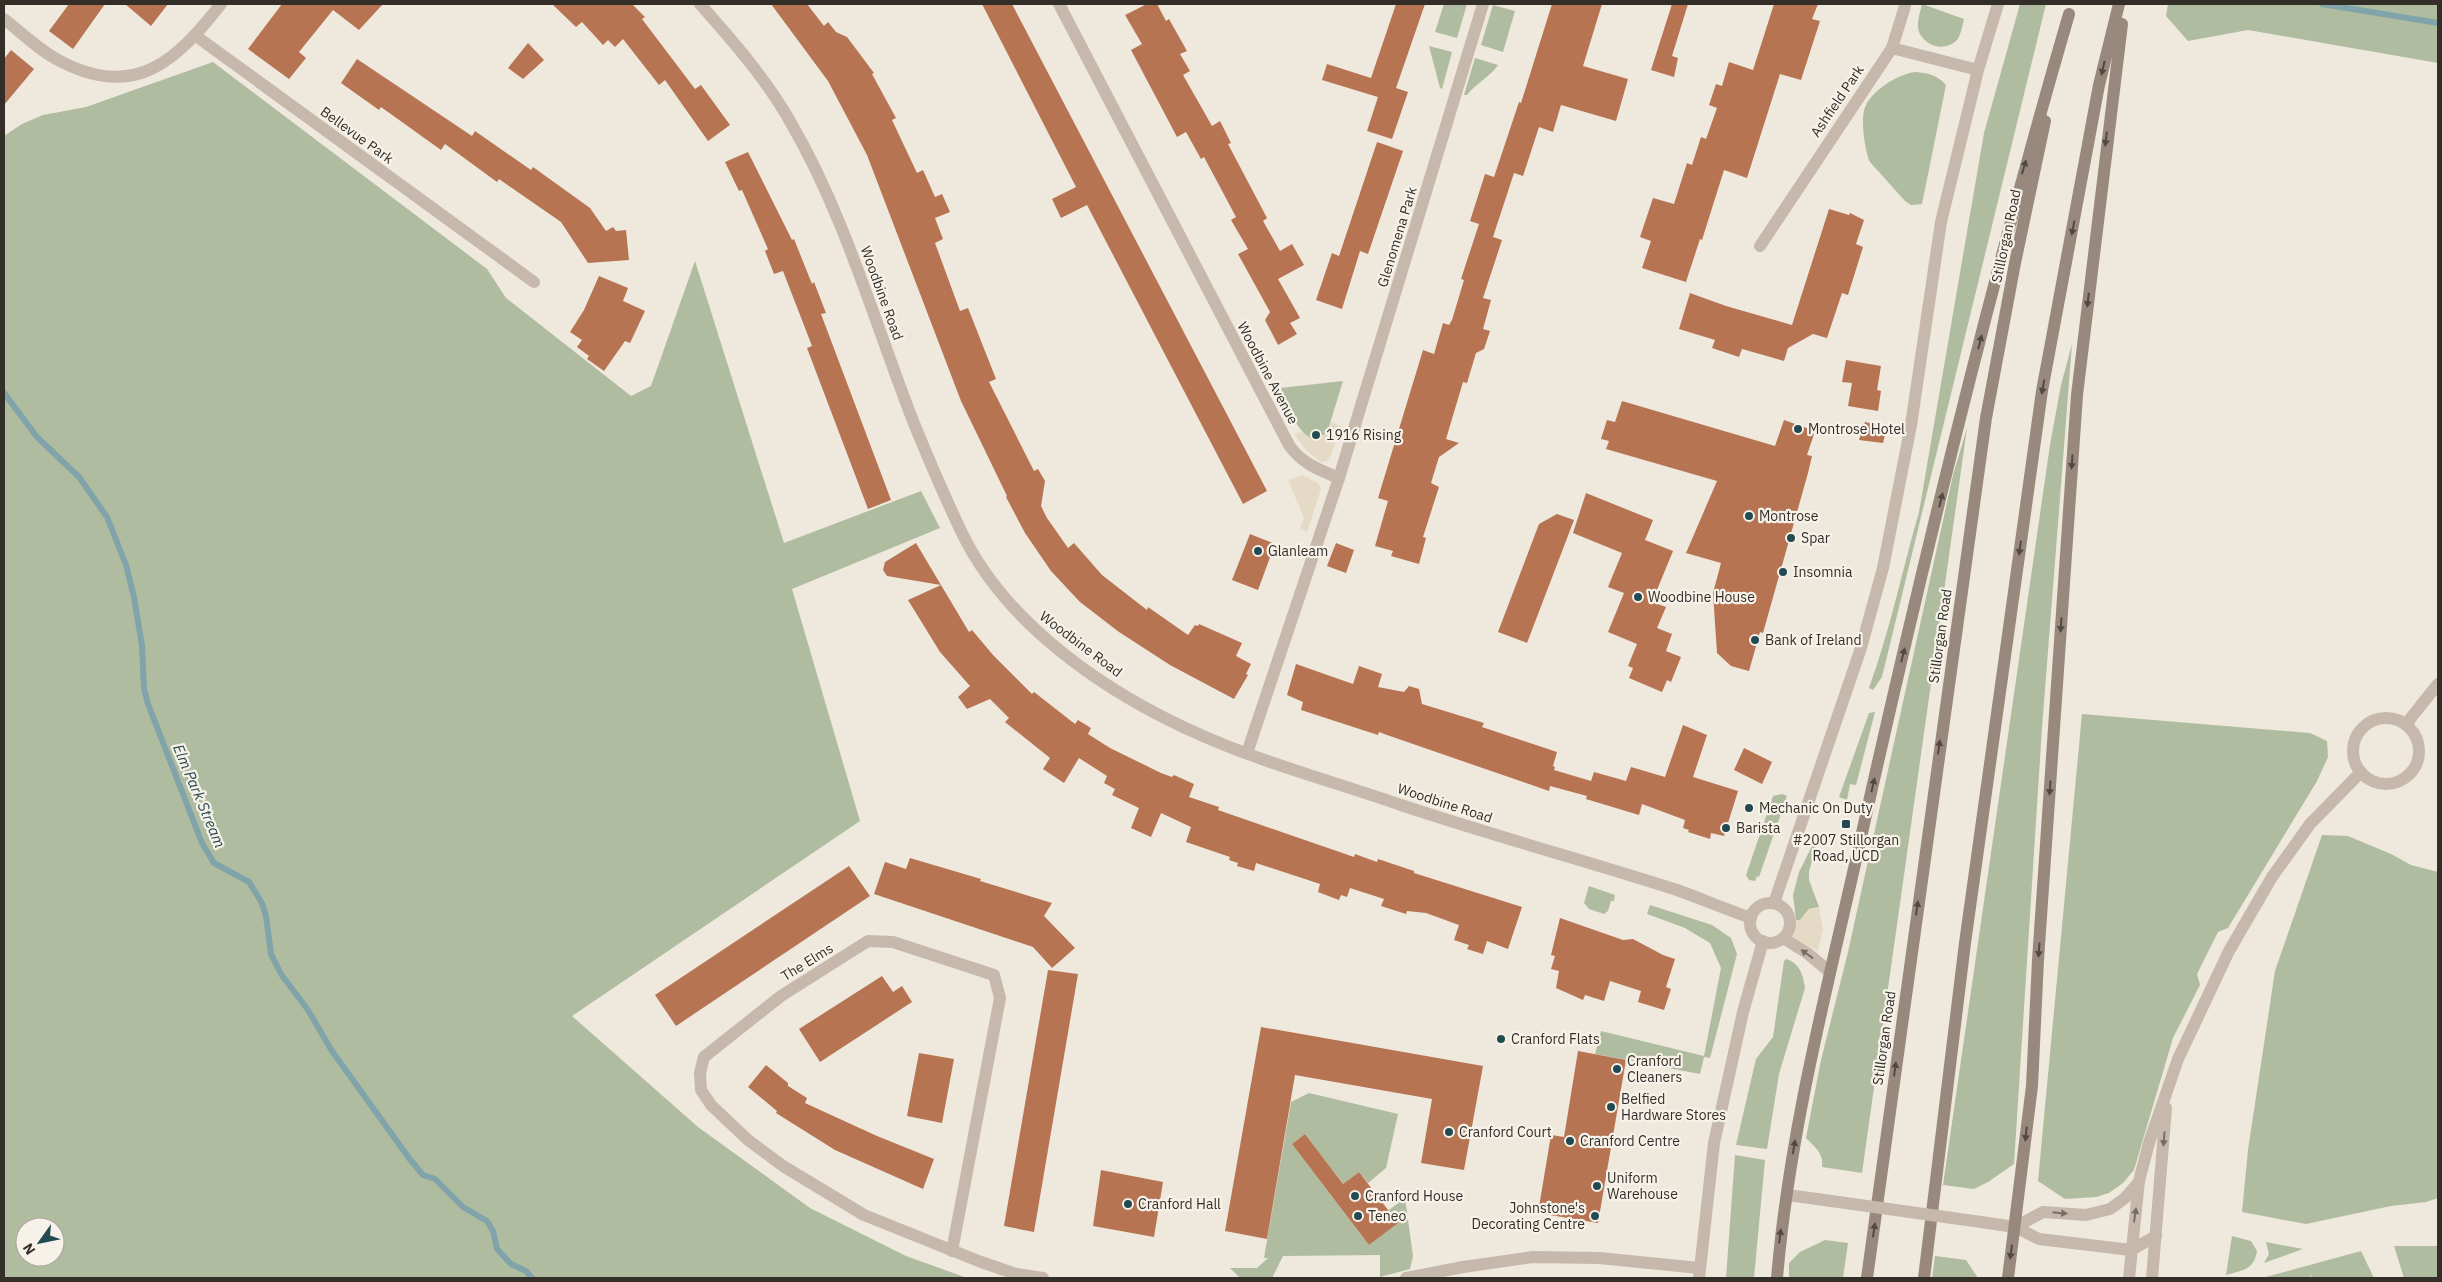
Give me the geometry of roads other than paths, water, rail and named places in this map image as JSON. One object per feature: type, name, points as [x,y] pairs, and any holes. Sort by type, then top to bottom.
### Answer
[{"type":"main road","points":[[1924,1278],[1965,942],[2042,391],[2099,86],[2119,4]]},
{"type":"main road","points":[[2008,1278],[2032,1086],[2039,940],[2077,395],[2107,130],[2124,4]]},
{"type":"main road","points":[[1777,1278],[1787,1195],[1800,1113],[1830,972],[1931,537],[2021,178],[2070,9]]},
{"type":"main road","name":"Stillorgan Road","points":[[1867,1278],[1986,418],[2015,263],[2070,9]]},
{"type":"street","points":[[4,18],[60,61],[93,76],[120,77],[143,72],[164,64],[196,36],[221,4]]},
{"type":"street","name":"Woodbine Road","points":[[700,4],[760,78],[791,122],[841,225],[914,424],[963,534],[995,586],[1034,631],[1145,708],[1203,736],[1247,753],[1491,834],[1678,890],[1751,918]]},
{"type":"street","name":"Woodbine Avenue","points":[[1058,4],[1289,445],[1296,455],[1308,464],[1339,478]]},
{"type":"street","name":"Glenomena Park","points":[[1339,478],[1483,4]]},
{"type":"street","points":[[1774,903],[1861,648],[1883,568],[1910,435],[1941,222],[1978,70],[1998,4]]},
{"type":"street","name":"Ashfield Park","points":[[1760,246],[1892,48],[1905,6]]},
{"type":"street","name":"Bellevue Park","points":[[196,36],[534,282]]},
{"type":"street","points":[[1892,48],[1978,70]]},
{"type":"street","points":[[1247,753],[1339,478]]},
{"type":"street","points":[[2406,724],[2438,684]]},
{"type":"street","points":[[2386,718],[2406,724],[2413,731],[2419,750],[2414,768],[2407,776],[2389,784],[2369,779],[2361,772],[2354,759],[2353,752],[2359,731],[2376,719],[2386,718]]},
{"type":"street","points":[[2128,1278],[2139,1181],[2178,1059],[2229,951],[2272,877],[2310,824],[2361,772]]},
{"type":"street","points":[[1768,903],[1774,903],[1785,910],[1790,921],[1787,933],[1783,938],[1776,941],[1763,941],[1754,934],[1751,918],[1757,908],[1768,903]]},
{"type":"street","points":[[1783,938],[1807,953],[1830,972]]},
{"type":"street","name":"The Elms","points":[[952,1251],[1000,998],[994,975],[893,942],[868,941],[781,996],[704,1057],[700,1074],[702,1090],[711,1105],[748,1140],[783,1166],[864,1216],[952,1251],[1016,1274],[1043,1278]]},
{"type":"street","points":[[1406,1278],[1533,1257],[1599,1258],[1699,1273],[1714,1143],[1741,1019],[1763,941]]},
{"type":"street","points":[[2152,1278],[2167,1090]]},
{"type":"street","points":[[2015,1227],[2043,1212],[2086,1215],[2110,1209],[2125,1198],[2139,1181]]},
{"type":"street","points":[[1787,1195],[2015,1227],[2040,1239],[2131,1250],[2156,1236]]},
{"type":"waterway","points":[[2322,4],[2438,23]]},
{"type":"waterway","name":"Elm Park Stream","points":[[4,393],[37,437],[79,477],[107,517],[126,565],[134,597],[142,646],[144,689],[148,704],[202,843],[214,863],[249,882],[262,903],[266,916],[271,954],[281,974],[308,1010],[332,1051],[409,1158],[423,1175],[435,1179],[463,1207],[487,1221],[493,1231],[497,1249],[511,1264],[526,1271],[532,1278]]},
{"type":"place","name":"Montrose Hotel","points":[[1798,429]]},
{"type":"place","name":"1916 Rising","points":[[1316,435]]},
{"type":"place","name":"Montrose","points":[[1749,516]]},
{"type":"place","name":"Spar","points":[[1791,538]]},
{"type":"place","name":"Glanleam","points":[[1258,551]]},
{"type":"place","name":"Insomnia","points":[[1783,572]]},
{"type":"place","name":"Woodbine House","points":[[1638,597]]},
{"type":"place","name":"Bank of Ireland","points":[[1755,640]]},
{"type":"place","name":"Mechanic On Duty","points":[[1749,808]]},
{"type":"place","name":"#2007 Stillorgan Road, UCD","points":[[1846,824]]},
{"type":"place","name":"Barista","points":[[1726,828]]},
{"type":"place","name":"Cranford Flats","points":[[1501,1039]]},
{"type":"place","name":"Cranford Cleaners","points":[[1617,1069]]},
{"type":"place","name":"Belfied Hardware Stores","points":[[1611,1107]]},
{"type":"place","name":"Cranford Court","points":[[1449,1132]]},
{"type":"place","name":"Cranford Centre","points":[[1570,1141]]},
{"type":"place","name":"Uniform Warehouse","points":[[1597,1186]]},
{"type":"place","name":"Cranford House","points":[[1355,1196]]},
{"type":"place","name":"Cranford Hall","points":[[1128,1204]]},
{"type":"place","name":"Teneo","points":[[1358,1216]]},
{"type":"place","name":"Johnstone's Decorating Centre","points":[[1595,1216]]}]
